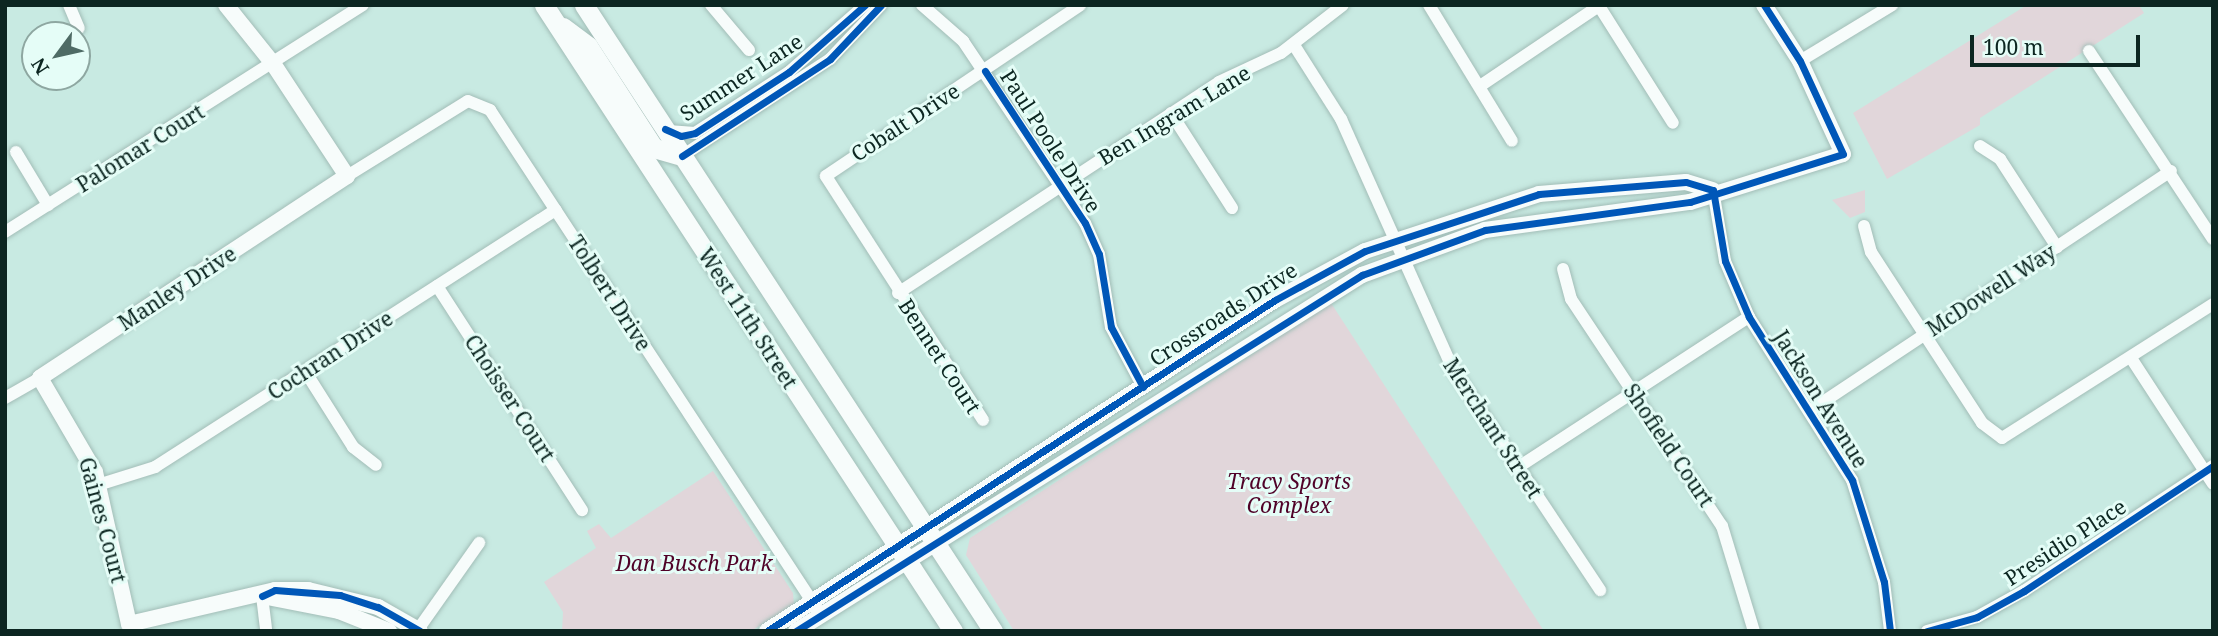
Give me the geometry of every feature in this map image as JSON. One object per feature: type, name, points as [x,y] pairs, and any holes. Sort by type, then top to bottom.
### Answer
[{"type":"main road","name":"West 11th Street","points":[[544,5],[953,631]]},
{"type":"main road","name":"West 11th Street","points":[[584,5],[993,631]]},
{"type":"main road","points":[[556,23],[587,46],[654,148],[682,156]]},
{"type":"street","points":[[226,5],[274,65],[348,176]]},
{"type":"street","name":"Palomar Court","points":[[5,232],[274,65],[363,5]]},
{"type":"street","points":[[711,5],[749,50]]},
{"type":"street","name":"Summer Lane","points":[[665,129],[681,136],[695,133],[789,72],[864,5]]},
{"type":"street","name":"Summer Lane","points":[[682,156],[830,59],[881,5]]},
{"type":"street","name":"Paul Poole Drive","points":[[922,5],[985,71],[1060,185],[1098,254],[1111,327],[1143,387]]},
{"type":"street","name":"Cobalt Drive","points":[[826,176],[1080,5]]},
{"type":"street","name":"Ben Ingram Lane","points":[[898,293],[1171,113],[1294,45],[1343,5]]},
{"type":"street","points":[[1429,5],[1483,84],[1512,141]]},
{"type":"street","points":[[1764,5],[1800,61],[1892,5]]},
{"type":"street","points":[[1483,84],[1600,6],[1672,123]]},
{"type":"street","name":"Merchant Street","points":[[1294,45],[1341,119],[1452,367],[1600,590]]},
{"type":"street","points":[[2089,51],[2171,171],[2213,239]]},
{"type":"street","name":"Crossroads Drive","points":[[767,631],[817,610],[903,554],[936,544],[1301,308],[1401,258],[1485,230],[1690,202],[1713,190],[1792,174],[1843,154],[1800,61]]},
{"type":"street","name":"Tolbert Drive","points":[[348,176],[474,101],[490,110],[817,610]]},
{"type":"street","points":[[1171,113],[1232,208]]},
{"type":"street","points":[[1980,146],[2000,159],[2057,247]]},
{"type":"street","points":[[16,152],[48,205]]},
{"type":"street","name":"McDowell Way","points":[[1811,410],[2171,171]]},
{"type":"street","name":"Manley Drive","points":[[5,398],[40,378],[348,176]]},
{"type":"street","name":"Bennet Court","points":[[826,176],[898,293],[982,420]]},
{"type":"street","name":"Crossroads Drive","points":[[903,554],[925,527],[1296,287],[1393,239],[1539,194],[1686,182],[1713,190]]},
{"type":"street","name":"Jackson Avenue","points":[[1713,190],[1725,261],[1749,317],[1811,410],[1852,480],[1869,524],[1890,631]]},
{"type":"street","name":"Cochran Drive","points":[[98,485],[155,467],[556,210]]},
{"type":"street","points":[[1864,226],[1871,252],[1982,423],[2002,438],[2213,304]]},
{"type":"street","name":"Shofield Court","points":[[1563,269],[1571,299],[1722,526],[1754,631]]},
{"type":"street","name":"Choisser Court","points":[[437,286],[582,510]]},
{"type":"street","points":[[1517,468],[1749,317]]},
{"type":"street","points":[[2131,358],[2209,469],[2213,484]]},
{"type":"street","points":[[305,371],[353,447],[376,465]]},
{"type":"street","name":"Gaines Court","points":[[40,378],[84,447],[98,485],[130,628]]},
{"type":"street","name":"Presidio Place","points":[[1927,631],[1977,617],[2024,592],[2209,469]]},
{"type":"street","points":[[130,628],[297,590],[340,595],[418,630],[479,542]]},
{"type":"street","points":[[262,596],[266,631]]},
{"type":"street","points":[[262,596],[339,611],[389,631]]},
{"type":"street","name":"Crossroads Drive","points":[[796,631],[817,610]]},
{"type":"green space","points":[[2027,5],[2139,5],[2144,13],[1980,118],[1980,125],[1887,179],[1853,113]]},
{"type":"green space","points":[[1865,190],[1865,212],[1850,218],[1832,200]]},
{"type":"green space","name":"Tracy Sports Complex","points":[[1331,303],[1544,631],[1014,631],[966,555],[970,538]]},
{"type":"green space","name":"Dan Busch Park","points":[[713,471],[793,593],[794,605],[751,631],[562,631],[563,612],[544,582],[596,548],[587,531],[599,524],[611,538]]},
{"type":"cycle path","points":[[665,129],[681,136],[695,133],[789,72],[865,5]]},
{"type":"cycle path","points":[[682,156],[830,59],[881,5]]},
{"type":"cycle path","points":[[796,631],[1362,275],[1485,230],[1690,202],[1843,154],[1800,61],[1764,5]]},
{"type":"cycle path","points":[[985,71],[1085,223],[1099,254],[1111,327],[1143,387]]},
{"type":"cycle path","points":[[767,631],[1275,300],[1365,251],[1539,194],[1686,182],[1713,190]]},
{"type":"cycle path","points":[[1713,190],[1725,261],[1749,317],[1852,480],[1884,582],[1890,631]]},
{"type":"cycle path","points":[[1927,631],[1977,617],[2024,591],[2213,466]]},
{"type":"cycle path","points":[[262,596],[275,590],[340,595],[378,607],[420,631]]}]
